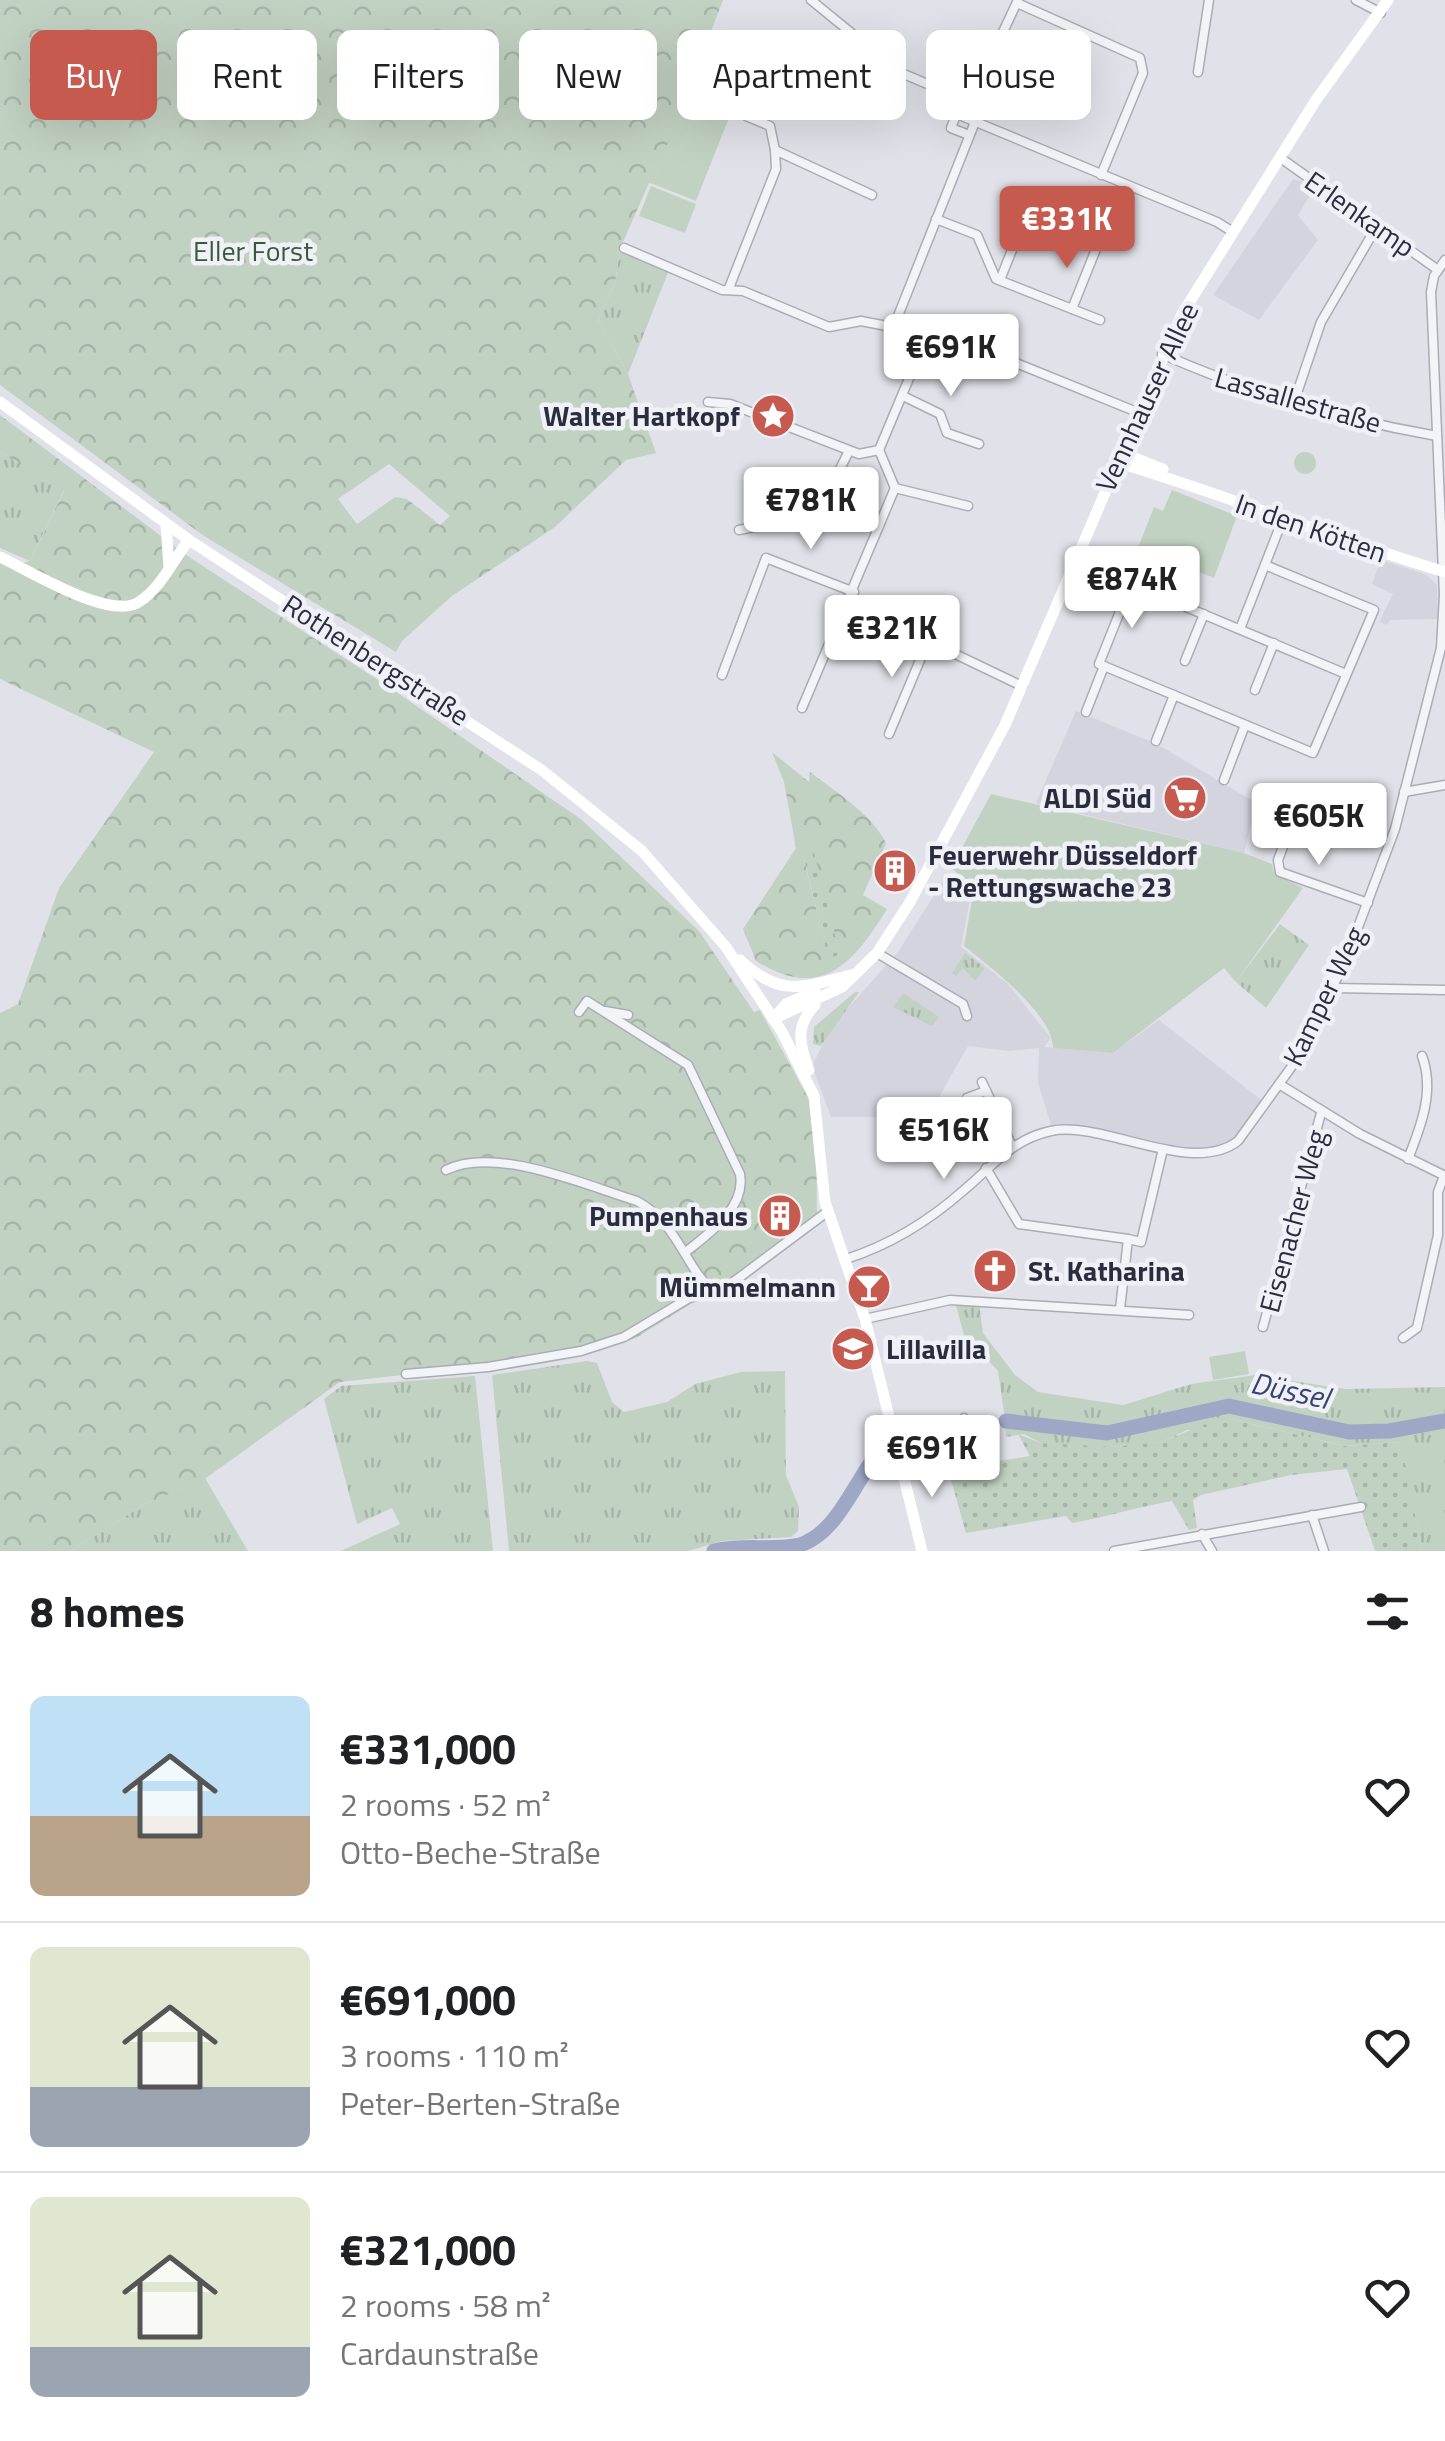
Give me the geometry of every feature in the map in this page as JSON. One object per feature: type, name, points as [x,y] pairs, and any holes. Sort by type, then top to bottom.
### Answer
[{"type":"main road","name":"Vennhauser Allee","points":[[774,1018],[823,998],[878,952],[952,831],[1022,686],[1162,354],[1316,100],[1332,82],[1378,8],[1388,0]]},
{"type":"main road","name":"Rothenbergstraße","points":[[0,402],[189,540],[543,770],[642,850],[726,947],[774,1018],[807,1079]]},
{"type":"main road","name":"In den Kötten","points":[[1118,457],[1282,521],[1443,572]]},
{"type":"main road","points":[[166,524],[168,568]]},
{"type":"main road","points":[[0,557],[82,596],[120,607],[141,601],[189,540]]},
{"type":"main road","name":"Rothenbergstraße","points":[[726,947],[756,974],[776,984]]},
{"type":"main road","name":"Vennhauser Allee","points":[[776,984],[809,988],[855,974]]},
{"type":"main road","name":"Vennhauser Allee","points":[[774,1018],[786,1004],[855,974]]},
{"type":"main road","points":[[823,998],[800,1026],[807,1079],[818,1112],[828,1212],[864,1319],[922,1551]]},
{"type":"street","points":[[811,0],[899,72],[926,83]]},
{"type":"street","points":[[1198,72],[1209,0]]},
{"type":"street","points":[[1356,0],[1378,8]]},
{"type":"street","points":[[1003,30],[1018,1],[1134,52],[1143,74],[1101,175]]},
{"type":"street","points":[[729,288],[776,169],[770,126],[756,120]]},
{"type":"street","points":[[956,120],[952,128],[969,135]]},
{"type":"street","points":[[971,120],[1217,222],[1234,233]]},
{"type":"street","points":[[624,248],[722,290],[729,288],[830,327],[862,321],[887,326],[896,321],[976,122]]},
{"type":"street","points":[[774,150],[872,195]]},
{"type":"street","name":"Erlenkamp","points":[[1282,159],[1438,270]]},
{"type":"street","points":[[1000,280],[1026,216]]},
{"type":"street","points":[[936,219],[977,234],[1000,280],[1100,320]]},
{"type":"street","points":[[1293,404],[1322,322],[1377,226]]},
{"type":"street","points":[[1072,308],[1096,248]]},
{"type":"street","name":"Kamper Weg","points":[[846,1259],[889,1243],[923,1222],[1012,1146],[1063,1130],[1162,1149],[1211,1151],[1234,1144],[1304,1049],[1368,903],[1404,792],[1444,634],[1437,436],[1440,399],[1433,349],[1431,284],[1445,260]]},
{"type":"street","points":[[896,321],[924,333],[932,329],[1137,412]]},
{"type":"street","points":[[802,708],[895,488],[880,450],[924,346],[924,333]]},
{"type":"street","points":[[1433,349],[1445,352]]},
{"type":"street","name":"Lassallestraße","points":[[1162,354],[1293,404],[1348,420],[1437,436]]},
{"type":"street","points":[[902,396],[940,414],[947,433],[979,444]]},
{"type":"street","points":[[708,402],[730,404],[849,451],[868,454],[880,450]]},
{"type":"street","points":[[739,530],[794,517],[818,505],[828,497],[849,451]]},
{"type":"street","points":[[895,488],[968,506]]},
{"type":"street","points":[[1240,629],[1282,521]]},
{"type":"street","points":[[722,674],[766,558],[854,592]]},
{"type":"street","points":[[1265,565],[1374,610],[1314,753],[1099,664],[1131,584],[1346,674]]},
{"type":"street","points":[[846,610],[928,641],[1022,686]]},
{"type":"street","points":[[1185,661],[1204,614]]},
{"type":"street","points":[[889,734],[928,641]]},
{"type":"street","points":[[1255,690],[1274,643]]},
{"type":"street","points":[[1086,712],[1104,666]]},
{"type":"street","points":[[1156,741],[1174,696]]},
{"type":"street","points":[[1224,780],[1245,725]]},
{"type":"street","points":[[1404,792],[1445,784]]},
{"type":"street","name":"Kamper Weg","points":[[1293,820],[1278,860],[1280,872],[1368,903]]},
{"type":"street","points":[[878,952],[963,1004],[967,1016]]},
{"type":"street","points":[[1334,988],[1445,990]]},
{"type":"street","points":[[579,1012],[587,1001],[688,1065],[740,1174],[740,1199],[687,1250]]},
{"type":"street","points":[[601,1010],[628,1015]]},
{"type":"street","points":[[1408,1159],[1426,1106],[1428,1073],[1422,1056]]},
{"type":"street","points":[[1279,1084],[1321,1112],[1444,1176],[1438,1192],[1438,1235],[1417,1328],[1403,1338]]},
{"type":"street","points":[[967,1098],[984,1086],[1012,1146]]},
{"type":"street","name":"Eisenacher Weg","points":[[1263,1328],[1321,1112]]},
{"type":"street","points":[[986,1168],[1019,1224],[1141,1242],[1162,1149]]},
{"type":"street","points":[[446,1170],[466,1163],[502,1163],[638,1201],[656,1214],[687,1250],[712,1290]]},
{"type":"street","points":[[406,1374],[476,1368],[581,1350],[624,1338],[689,1298],[724,1289],[828,1212]]},
{"type":"street","points":[[1120,1309],[1128,1239]]},
{"type":"street","points":[[864,1319],[950,1300],[1190,1314]]},
{"type":"street","points":[[898,1445],[958,1434],[966,1428],[964,1418]]},
{"type":"street","points":[[1114,1551],[1361,1507]]},
{"type":"street","points":[[1312,1515],[1324,1551]]},
{"type":"street","points":[[1202,1534],[1212,1551]]},
{"type":"shaded area","points":[[1293,179],[1316,185],[1298,215],[1318,240],[1259,320],[1213,295]]},
{"type":"shaded area","points":[[1385,561],[1427,575],[1437,585],[1438,619],[1390,620],[1387,625],[1379,622],[1393,594],[1372,584],[1378,567]]},
{"type":"shaded area","points":[[1076,711],[1157,744],[1256,803],[1244,853],[1036,803]]},
{"type":"shaded area","points":[[945,878],[971,895],[961,947],[1007,983],[1051,1038],[1044,1047],[1113,1053],[1159,1020],[1264,1102],[1232,1144],[1209,1150],[1163,1148],[1052,1128],[1038,1083],[1039,1048],[1009,1051],[968,1046],[935,1104],[949,1147],[887,1149],[886,1117],[831,1117],[812,1066],[832,1026],[898,952]]},
{"type":"green space","name":"Eller Forst","points":[[0,0],[723,0],[712,30],[677,30],[677,120],[653,184],[649,183],[620,249],[615,283],[598,320],[628,374],[656,453],[626,460],[555,527],[452,596],[402,641],[396,652],[204,536],[0,385]],"holes":[[[389,464],[450,516],[440,525],[407,499],[395,497],[357,524],[338,499]]]},
{"type":"green space","points":[[677,117],[677,120],[728,120],[696,201],[653,184]]},
{"type":"green space","points":[[651,186],[696,204],[685,233],[639,216]]},
{"type":"green space","points":[[620,249],[669,270],[628,374],[598,320],[615,283]]},
{"type":"green space","points":[[0,415],[189,557],[392,689],[582,820],[699,931],[754,1012],[760,1010],[810,1101],[816,1132],[817,1214],[715,1289],[636,1338],[564,1357],[340,1382],[206,1478],[143,1505],[71,1551],[0,1551],[0,1013],[18,1004],[59,888],[154,752],[0,679],[0,561],[10,565],[30,561],[64,491],[0,452]]},
{"type":"green space","points":[[0,452],[64,490],[30,561],[0,548]]},
{"type":"green space","points":[[1305,452],[1313,455],[1313,471],[1305,474],[1297,471],[1294,463],[1297,455]]},
{"type":"green space","points":[[1172,490],[1237,516],[1214,578],[1138,548],[1154,507],[1163,511]]},
{"type":"green space","points":[[772,752],[809,782],[810,772],[852,804],[872,822],[886,843],[863,895],[887,909],[848,960],[817,977],[779,973],[756,961],[743,929],[796,848],[784,782]],"holes":[[[812,849],[840,955],[828,957],[803,855]]]},
{"type":"green space","points":[[991,794],[1244,853],[1272,864],[1274,873],[1303,888],[1236,982],[1224,968],[1113,1053],[1053,1048],[1043,1021],[1031,1006],[964,946],[974,888],[951,868]]},
{"type":"green space","points":[[813,848],[840,955],[828,958],[803,854]]},
{"type":"green space","points":[[1280,924],[1309,945],[1266,1008],[1236,982]]},
{"type":"green space","points":[[965,953],[985,968],[975,981],[963,968],[956,976],[952,973]]},
{"type":"green space","points":[[859,992],[821,1046],[813,1044],[814,1027]]},
{"type":"green space","points":[[903,993],[939,1017],[932,1026],[893,1007]]},
{"type":"green space","points":[[955,1302],[979,1303],[983,1333],[1015,1375],[1038,1392],[1123,1405],[1191,1384],[1255,1375],[1345,1389],[1445,1387],[1445,1420],[1357,1432],[1396,1432],[1445,1422],[1445,1551],[1422,1551],[1400,1442],[1345,1446],[1231,1419],[1207,1430],[1187,1430],[1162,1442],[1130,1446],[1085,1448],[1041,1443],[1024,1434],[1006,1437],[1005,1422],[1021,1423],[1005,1420],[998,1371],[964,1335]],"holes":[[[1227,1405],[1356,1432],[1328,1431],[1229,1407],[1144,1428],[1204,1408]],[[1142,1429],[1108,1434],[1085,1432]]]},
{"type":"green space","points":[[1245,1351],[1249,1374],[1213,1380],[1209,1357]]},
{"type":"green space","points":[[587,1361],[597,1363],[612,1402],[624,1412],[667,1402],[695,1384],[741,1372],[785,1371],[786,1475],[799,1507],[798,1531],[791,1537],[722,1541],[688,1551],[509,1551],[492,1375]]},
{"type":"green space","points":[[475,1376],[493,1551],[341,1551],[400,1524],[392,1508],[357,1524],[324,1399],[341,1386]]},
{"type":"green space","points":[[1231,1419],[1345,1446],[1401,1442],[1422,1551],[1375,1551],[1347,1469],[1291,1475],[1201,1495],[1193,1500],[1197,1528],[1189,1530],[1172,1501],[1072,1523],[1066,1516],[966,1533],[948,1469],[1030,1456],[1018,1434],[1041,1443],[1112,1447],[1161,1442],[1206,1424],[1208,1429]]},
{"type":"green space","points":[[205,1478],[248,1551],[71,1551],[143,1505]]},
{"type":"waterway","name":"Düssel","points":[[1006,1421],[1107,1433],[1229,1406],[1349,1432],[1389,1431],[1445,1421]]},
{"type":"waterway","name":"Düssel","points":[[714,1551],[789,1547],[815,1537],[839,1513],[891,1440]]},
{"type":"place","name":"Walter Hartkopf","points":[[773,416]]},
{"type":"place","name":"ALDI Süd","points":[[1185,798]]},
{"type":"place","name":"Feuerwehr Düsseldorf - Rettungswache 23","points":[[895,871]]},
{"type":"place","name":"Pumpenhaus","points":[[780,1216]]},
{"type":"place","name":"St. Katharina","points":[[995,1271]]},
{"type":"place","name":"Mümmelmann","points":[[869,1287]]},
{"type":"place","name":"Lillavilla","points":[[853,1349]]}]
